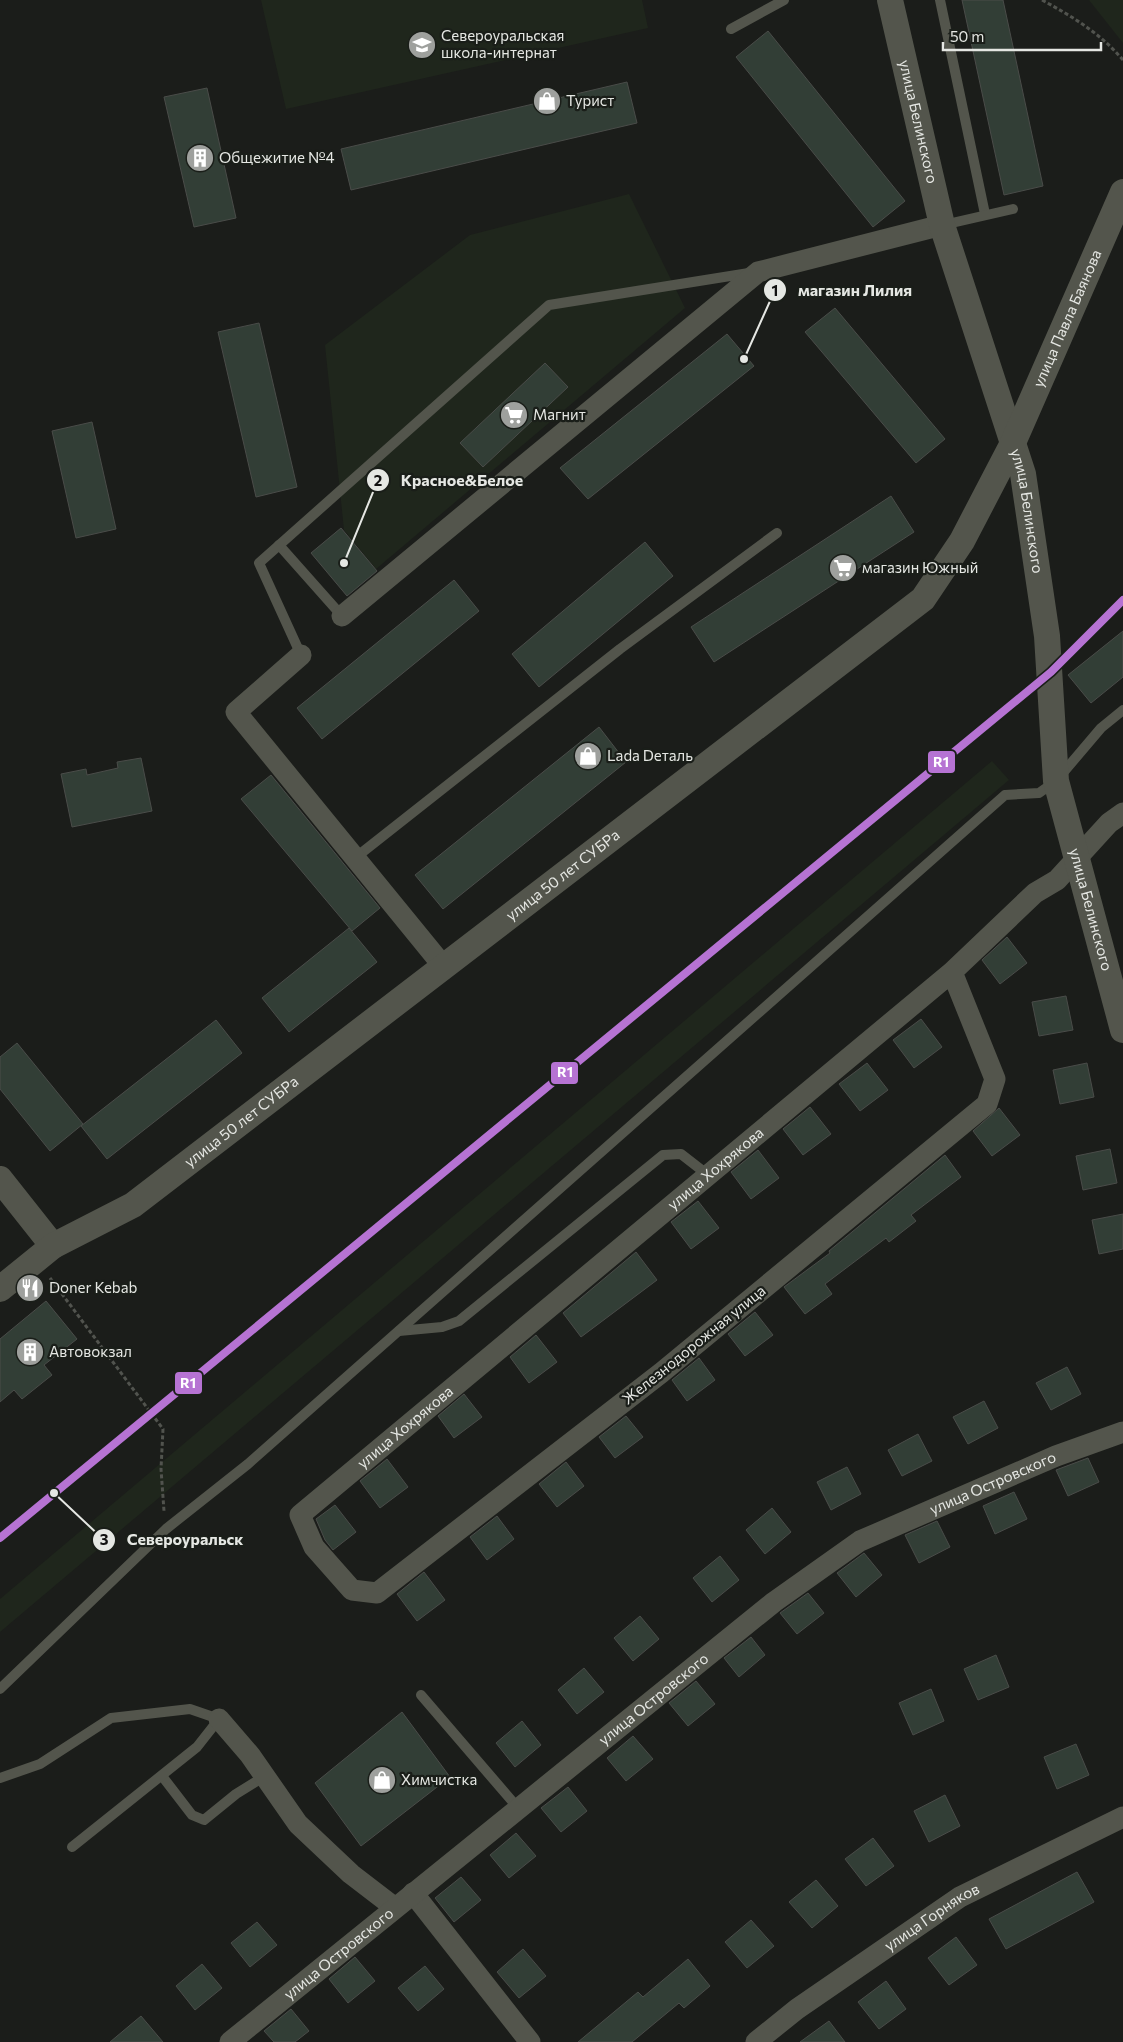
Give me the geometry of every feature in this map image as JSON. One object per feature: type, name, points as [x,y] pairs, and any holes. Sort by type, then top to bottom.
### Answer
[{"type":"street","name":"улица Белинского","points":[[890,0],[942,225],[1023,474],[1047,636],[1056,781],[1123,1030]]},
{"type":"street","name":"улица Павла Баянова","points":[[1012,445],[1123,192]]},
{"type":"street","points":[[342,616],[758,272],[942,225]]},
{"type":"street","name":"улица 50 лет СУБРа","points":[[0,1289],[45,1252],[133,1205],[923,599],[962,541],[1012,445]]},
{"type":"street","points":[[301,655],[236,712],[444,967]]},
{"type":"street","name":"улица Хохрякова","points":[[300,1515],[952,972],[1035,893],[1057,880],[1109,823],[1123,813]]},
{"type":"street","name":"Железнодорожная улица","points":[[300,1515],[314,1547],[352,1590],[377,1593],[662,1373],[987,1104],[995,1079],[952,972]]},
{"type":"street","points":[[0,1179],[45,1252]]},
{"type":"street","name":"улица Островского","points":[[230,2042],[394,1907],[774,1602],[860,1541],[1056,1456],[1123,1432]]},
{"type":"street","points":[[219,1719],[265,1776],[298,1824],[351,1874],[394,1907]]},
{"type":"street","name":"улица Горняков","points":[[756,2042],[796,2009],[960,1897],[1123,1817]]},
{"type":"street","points":[[413,1893],[530,2042]]},
{"type":"lane","points":[[731,28],[784,0]]},
{"type":"lane","points":[[940,0],[986,214]]},
{"type":"lane","points":[[942,225],[986,214],[1012,210]]},
{"type":"lane","points":[[301,655],[258,563],[548,306],[758,272]]},
{"type":"lane","points":[[356,858],[620,649],[777,533]]},
{"type":"lane","points":[[279,545],[342,616]]},
{"type":"lane","points":[[0,1689],[166,1529],[248,1464],[1005,795],[1039,793],[1056,781],[1102,728],[1123,710]]},
{"type":"lane","points":[[399,1331],[442,1327],[460,1321],[662,1155],[681,1154],[708,1175]]},
{"type":"lane","points":[[421,1694],[518,1808]]},
{"type":"lane","points":[[0,1778],[40,1764],[111,1718],[190,1710],[219,1719],[197,1747],[72,1847]]},
{"type":"lane","points":[[162,1776],[192,1815],[204,1820],[236,1794],[265,1776]]},
{"type":"path","points":[[1042,0],[1081,21],[1107,42],[1123,60]]},
{"type":"path","points":[[45,1252],[163,1429],[161,1469],[166,1529]]},
{"type":"shaded area","name":"Североуральская школа-интернат","points":[[261,0],[642,0],[648,28],[286,109]]},
{"type":"shaded area","points":[[1089,0],[1123,0],[1123,43]]},
{"type":"shaded area","points":[[629,194],[685,308],[376,569],[344,530],[325,345],[470,235]]},
{"type":"shaded area","points":[[992,761],[1009,780],[0,1632],[0,1599]]},
{"type":"building","points":[[962,0],[1003,0],[1043,186],[1004,195]]},
{"type":"building","points":[[768,31],[905,201],[873,227],[736,57]]},
{"type":"building","points":[[627,82],[637,123],[351,190],[341,149]]},
{"type":"building","name":"Общежитие №4","points":[[207,88],[236,218],[194,227],[164,97]]},
{"type":"building","points":[[835,308],[945,439],[916,463],[805,332]]},
{"type":"building","points":[[259,323],[297,487],[256,497],[218,332]]},
{"type":"building","points":[[727,334],[754,366],[588,499],[560,468]]},
{"type":"building","name":"Магнит","points":[[545,363],[568,387],[483,467],[460,443]]},
{"type":"building","points":[[92,422],[116,529],[76,538],[52,431]]},
{"type":"building","points":[[891,496],[914,532],[714,662],[691,627]]},
{"type":"building","points":[[341,528],[377,571],[347,596],[311,553]]},
{"type":"building","points":[[645,542],[673,576],[539,687],[512,654]]},
{"type":"building","points":[[454,580],[479,611],[322,739],[297,708]]},
{"type":"building","points":[[1123,631],[1123,677],[1091,703],[1068,675]]},
{"type":"building","points":[[599,727],[626,762],[443,909],[415,875]]},
{"type":"building","points":[[141,758],[152,811],[72,827],[61,774],[86,769],[87,775],[118,768],[117,762]]},
{"type":"building","points":[[271,775],[380,908],[352,931],[241,799]]},
{"type":"building","points":[[349,928],[377,962],[289,1032],[262,998]]},
{"type":"building","points":[[1007,937],[1027,963],[1000,984],[982,960]]},
{"type":"building","points":[[1066,996],[1073,1030],[1039,1036],[1032,1002]]},
{"type":"building","points":[[921,1019],[942,1047],[914,1068],[893,1040]]},
{"type":"building","points":[[216,1020],[242,1053],[107,1159],[81,1126]]},
{"type":"building","points":[[17,1043],[83,1124],[50,1151],[0,1089],[0,1057]]},
{"type":"building","points":[[867,1063],[888,1090],[860,1111],[839,1084]]},
{"type":"building","points":[[1087,1063],[1094,1097],[1060,1104],[1053,1070]]},
{"type":"building","points":[[810,1107],[831,1134],[803,1155],[783,1129]]},
{"type":"building","points":[[999,1108],[1020,1135],[992,1156],[973,1131]]},
{"type":"building","points":[[1110,1149],[1117,1183],[1083,1190],[1076,1156]]},
{"type":"building","points":[[758,1150],[779,1178],[751,1199],[731,1172]]},
{"type":"building","points":[[945,1155],[961,1177],[911,1215],[916,1221],[889,1242],[886,1238],[825,1284],[832,1294],[805,1314],[784,1287],[830,1253],[829,1251]]},
{"type":"building","points":[[698,1201],[719,1228],[691,1249],[671,1222]]},
{"type":"building","points":[[1123,1214],[1123,1249],[1099,1254],[1092,1220]]},
{"type":"building","points":[[636,1252],[657,1280],[581,1337],[563,1313]]},
{"type":"building","name":"Автовокзал","points":[[46,1301],[77,1339],[44,1365],[52,1375],[22,1399],[14,1390],[0,1402],[0,1339]]},
{"type":"building","points":[[755,1312],[773,1335],[745,1356],[728,1334]]},
{"type":"building","points":[[536,1335],[557,1362],[529,1383],[510,1357]]},
{"type":"building","points":[[699,1358],[715,1380],[687,1401],[672,1380]]},
{"type":"building","points":[[1067,1367],[1081,1394],[1051,1410],[1036,1383]]},
{"type":"building","points":[[464,1394],[482,1417],[454,1438],[438,1416]]},
{"type":"building","points":[[984,1401],[998,1428],[968,1444],[953,1417]]},
{"type":"building","points":[[626,1416],[643,1437],[615,1458],[599,1437]]},
{"type":"building","points":[[918,1434],[932,1461],[902,1476],[888,1450]]},
{"type":"building","points":[[1088,1458],[1099,1482],[1068,1496],[1056,1470]]},
{"type":"building","points":[[387,1459],[408,1487],[380,1508],[360,1481]]},
{"type":"building","points":[[566,1462],[584,1486],[557,1507],[539,1484]]},
{"type":"building","points":[[847,1467],[861,1494],[831,1510],[817,1482]]},
{"type":"building","points":[[1014,1492],[1027,1519],[995,1534],[983,1506]]},
{"type":"building","points":[[335,1505],[356,1532],[333,1550],[325,1540],[316,1519]]},
{"type":"building","points":[[772,1508],[791,1532],[765,1554],[746,1530]]},
{"type":"building","points":[[497,1516],[514,1539],[487,1560],[470,1537]]},
{"type":"building","points":[[937,1521],[950,1547],[919,1563],[905,1535]]},
{"type":"building","points":[[864,1553],[882,1575],[856,1597],[837,1573]]},
{"type":"building","points":[[720,1556],[739,1580],[712,1602],[693,1578]]},
{"type":"building","points":[[424,1572],[445,1600],[417,1621],[397,1594]]},
{"type":"building","points":[[808,1593],[824,1613],[797,1634],[780,1613]]},
{"type":"building","points":[[640,1616],[659,1639],[633,1661],[614,1638]]},
{"type":"building","points":[[751,1637],[765,1655],[739,1677],[724,1658]]},
{"type":"building","points":[[996,1655],[1009,1687],[978,1700],[964,1669]]},
{"type":"building","points":[[584,1668],[604,1692],[577,1714],[558,1690]]},
{"type":"building","points":[[696,1681],[715,1704],[688,1726],[669,1703]]},
{"type":"building","points":[[931,1689],[944,1721],[913,1735],[899,1703]]},
{"type":"building","name":"Химчистка","points":[[402,1712],[450,1777],[361,1846],[315,1783]]},
{"type":"building","points":[[522,1721],[541,1745],[515,1767],[496,1743]]},
{"type":"building","points":[[633,1736],[653,1759],[626,1781],[607,1758]]},
{"type":"building","points":[[1076,1744],[1089,1775],[1057,1789],[1044,1757]]},
{"type":"building","points":[[568,1787],[587,1811],[561,1832],[541,1808]]},
{"type":"building","points":[[945,1795],[960,1826],[929,1842],[914,1811]]},
{"type":"building","points":[[516,1833],[536,1856],[509,1878],[490,1855]]},
{"type":"building","points":[[873,1838],[894,1866],[866,1886],[845,1859]]},
{"type":"building","points":[[1077,1872],[1094,1902],[1006,1949],[989,1919]]},
{"type":"building","points":[[461,1877],[481,1900],[454,1922],[435,1898]]},
{"type":"building","points":[[816,1880],[838,1906],[812,1928],[789,1902]]},
{"type":"building","points":[[751,1920],[774,1946],[747,1968],[725,1942]]},
{"type":"building","points":[[257,1922],[277,1945],[250,1967],[231,1943]]},
{"type":"building","points":[[956,1937],[977,1965],[949,1985],[928,1958]]},
{"type":"building","points":[[523,1949],[546,1976],[519,1998],[497,1972]]},
{"type":"building","points":[[355,1957],[375,1981],[348,2003],[329,1979]]},
{"type":"building","points":[[688,1959],[710,1986],[684,2008],[679,2003],[632,2042],[578,2042],[638,1992],[643,1997]]},
{"type":"building","points":[[202,1964],[222,1988],[195,2010],[176,1986]]},
{"type":"building","points":[[425,1966],[444,1989],[418,2011],[398,1988]]},
{"type":"building","points":[[886,1981],[906,2009],[879,2029],[858,2002]]},
{"type":"building","points":[[291,2009],[309,2031],[295,2042],[274,2042],[264,2031]]},
{"type":"building","points":[[141,2016],[163,2042],[110,2042]]},
{"type":"building","points":[[829,2021],[845,2042],[800,2042]]},
{"type":"transit line","name":"R1","points":[[0,1538],[1051,672],[1123,600]]},
{"type":"place","name":"Североуральская школа-интернат","points":[[422,45]]},
{"type":"place","name":"Турист","points":[[547,101]]},
{"type":"place","name":"Общежитие №4","points":[[200,158]]},
{"type":"place","name":"магазин Лилия","points":[[744,359]]},
{"type":"place","name":"Магнит","points":[[514,415]]},
{"type":"place","name":"Красное&Белое","points":[[344,563]]},
{"type":"place","name":"магазин Южный","points":[[843,568]]},
{"type":"place","name":"Lada Dеталь","points":[[588,756]]},
{"type":"place","name":"Doner Kebab","points":[[30,1288]]},
{"type":"place","name":"Автовокзал","points":[[30,1352]]},
{"type":"place","name":"Североуральск","points":[[54,1493]]},
{"type":"place","name":"Химчистка","points":[[382,1780]]}]
